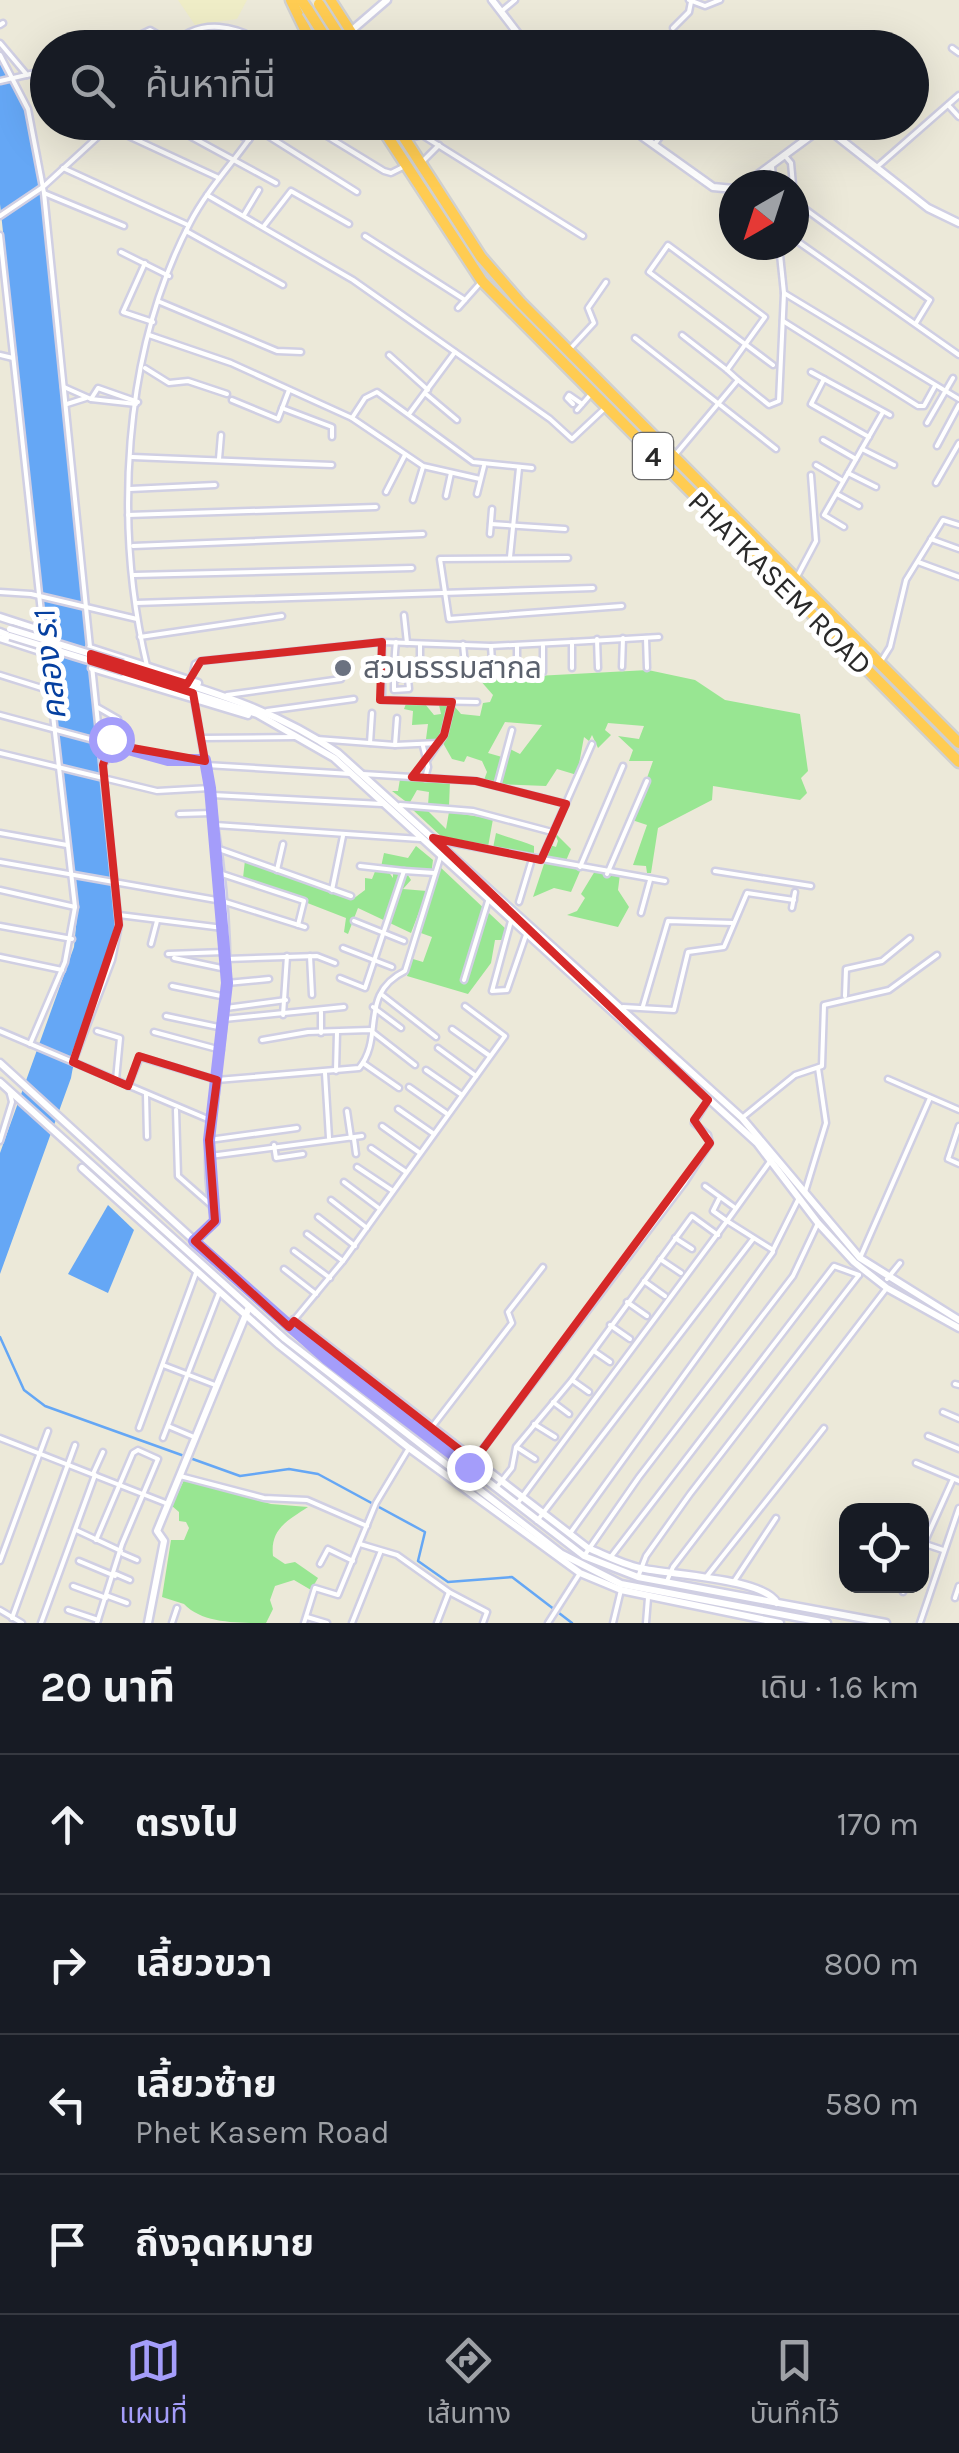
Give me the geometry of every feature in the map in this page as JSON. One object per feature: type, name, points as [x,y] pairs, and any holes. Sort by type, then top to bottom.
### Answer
[{"type":"highway","points":[[291,0],[305,30]]},
{"type":"highway","points":[[322,1],[350,30]]},
{"type":"highway","points":[[322,1],[337,30]]},
{"type":"highway","points":[[305,5],[321,30]]},
{"type":"highway","name":"PHATKASEM ROAD","points":[[389,140],[482,281],[959,762]]},
{"type":"highway","name":"PHATKASEM ROAD","points":[[405,140],[481,258],[959,743]]},
{"type":"highway","points":[[733,538],[744,527]]},
{"type":"main road","points":[[350,30],[387,0]]},
{"type":"main road","points":[[492,0],[515,30]]},
{"type":"main road","points":[[647,140],[719,188]]},
{"type":"main road","points":[[769,170],[807,140]]},
{"type":"main road","points":[[843,140],[928,208],[959,222]]},
{"type":"main road","points":[[0,628],[43,631]]},
{"type":"main road","points":[[0,628],[256,706]]},
{"type":"main road","points":[[0,628],[46,653]]},
{"type":"main road","points":[[90,648],[256,706],[318,738],[364,774],[742,1118],[860,1258],[886,1279],[959,1320]]},
{"type":"main road","points":[[92,668],[282,726]]},
{"type":"main road","points":[[124,668],[282,726],[354,774],[771,1160],[818,1224],[862,1273],[959,1328]]},
{"type":"main road","points":[[572,976],[579,969]]},
{"type":"main road","points":[[0,1064],[99,1150],[194,1241],[419,1430],[472,1464]]},
{"type":"main road","points":[[0,1082],[249,1307],[410,1445]]},
{"type":"main road","points":[[82,1168],[243,1314],[580,1573],[622,1590],[820,1622]]},
{"type":"main road","points":[[148,1623],[164,1541],[157,1531],[249,1307]]},
{"type":"main road","points":[[292,1324],[586,1552],[639,1573],[699,1582],[778,1603],[886,1623]]},
{"type":"main road","points":[[410,1445],[419,1430]]},
{"type":"main road","points":[[586,1552],[610,1558],[639,1573]]},
{"type":"main road","points":[[560,1556],[592,1573],[649,1593],[780,1623]]},
{"type":"main road","points":[[699,1582],[733,1583],[767,1592],[778,1603]]},
{"type":"main road","points":[[815,1610],[820,1622]]},
{"type":"street","points":[[501,12],[515,0]]},
{"type":"street","points":[[673,28],[689,12],[690,1],[705,6],[720,0]]},
{"type":"street","points":[[201,30],[228,25],[237,30]]},
{"type":"street","points":[[0,43],[29,75]]},
{"type":"street","points":[[952,48],[959,53]]},
{"type":"street","points":[[0,55],[15,78],[30,117]]},
{"type":"street","points":[[0,81],[29,75]]},
{"type":"street","points":[[929,122],[959,96]]},
{"type":"street","points":[[948,106],[959,117]]},
{"type":"street","points":[[36,140],[118,914],[112,960],[73,1062]]},
{"type":"street","points":[[0,216],[43,189],[94,140]]},
{"type":"street","points":[[143,140],[219,178]]},
{"type":"street","points":[[198,140],[276,184]]},
{"type":"street","points":[[147,666],[137,618],[128,516],[138,403],[149,335],[187,228],[232,158],[249,140]]},
{"type":"street","points":[[280,140],[357,192]]},
{"type":"street","points":[[333,140],[384,171],[391,173],[405,166]]},
{"type":"street","points":[[430,140],[582,236]]},
{"type":"street","points":[[654,145],[658,140]]},
{"type":"street","points":[[878,166],[908,140]]},
{"type":"street","points":[[420,164],[439,145]]},
{"type":"street","points":[[786,157],[792,170]]},
{"type":"street","points":[[63,168],[187,228],[283,284]]},
{"type":"street","points":[[43,189],[124,226]]},
{"type":"street","points":[[244,214],[258,190]]},
{"type":"street","points":[[264,227],[292,191],[349,224]]},
{"type":"street","points":[[208,195],[353,280],[572,440],[604,408]]},
{"type":"street","points":[[809,211],[930,300],[916,324]]},
{"type":"street","points":[[0,234],[75,907],[72,939],[62,970],[30,1044]]},
{"type":"street","points":[[364,236],[465,300]]},
{"type":"street","points":[[726,370],[745,344],[764,317],[668,245],[649,272],[745,344],[773,365]]},
{"type":"street","points":[[809,249],[959,354]]},
{"type":"street","points":[[121,252],[170,276]]},
{"type":"street","points":[[682,335],[766,403],[777,404],[784,321],[781,260]]},
{"type":"street","points":[[145,263],[124,312],[153,322]]},
{"type":"street","points":[[458,308],[482,281]]},
{"type":"street","points":[[569,350],[594,323],[588,308],[606,282]]},
{"type":"street","points":[[784,293],[959,402],[937,446]]},
{"type":"street","points":[[160,302],[277,352],[301,352]]},
{"type":"street","points":[[784,321],[918,406],[924,406],[935,386]]},
{"type":"street","points":[[149,335],[231,363],[352,418],[424,466],[480,478]]},
{"type":"street","points":[[635,338],[776,449]]},
{"type":"street","points":[[409,414],[455,352]]},
{"type":"street","points":[[0,355],[14,358]]},
{"type":"street","points":[[388,355],[456,420]]},
{"type":"street","points":[[143,366],[169,384],[188,381],[227,394]]},
{"type":"street","points":[[811,372],[890,415]]},
{"type":"street","points":[[927,423],[953,378]]},
{"type":"street","points":[[824,379],[811,404],[869,437]]},
{"type":"street","points":[[674,457],[738,380]]},
{"type":"street","points":[[64,387],[89,398],[138,403]]},
{"type":"street","points":[[65,404],[89,398],[98,388],[138,403]]},
{"type":"street","points":[[232,400],[278,419],[289,390]]},
{"type":"street","points":[[352,418],[365,398],[377,392],[462,456],[484,466],[532,468]]},
{"type":"street","points":[[582,404],[569,395],[567,398],[575,407],[582,404],[590,394]]},
{"type":"street","points":[[282,408],[332,428],[332,437]]},
{"type":"street","points":[[844,527],[824,515],[884,412]]},
{"type":"street","points":[[219,459],[221,435]]},
{"type":"street","points":[[823,440],[856,458]]},
{"type":"street","points":[[936,484],[959,443]]},
{"type":"street","points":[[862,449],[894,465]]},
{"type":"street","points":[[386,492],[405,455]]},
{"type":"street","points":[[132,457],[332,465]]},
{"type":"street","points":[[816,465],[844,481]]},
{"type":"street","points":[[413,500],[424,466]]},
{"type":"street","points":[[477,494],[484,466]]},
{"type":"street","points":[[510,557],[518,468]]},
{"type":"street","points":[[848,472],[876,487]]},
{"type":"street","points":[[446,496],[451,473]]},
{"type":"street","points":[[794,578],[806,565],[816,541],[812,475]]},
{"type":"street","points":[[130,488],[215,485]]},
{"type":"street","points":[[836,494],[859,506]]},
{"type":"street","points":[[814,505],[828,507]]},
{"type":"street","points":[[128,516],[376,507]]},
{"type":"street","points":[[490,534],[492,509]]},
{"type":"street","points":[[880,664],[888,651],[902,590],[943,520],[959,525]]},
{"type":"street","points":[[491,524],[565,529]]},
{"type":"street","points":[[131,546],[423,534]]},
{"type":"street","points":[[931,539],[959,549]]},
{"type":"street","points":[[568,558],[440,559],[449,619],[622,606]]},
{"type":"street","points":[[918,562],[959,577]]},
{"type":"street","points":[[133,576],[412,568]]},
{"type":"street","points":[[136,603],[593,588]]},
{"type":"street","points":[[0,592],[4,589],[137,618]]},
{"type":"street","points":[[404,615],[407,643]]},
{"type":"street","points":[[140,637],[282,616]]},
{"type":"street","points":[[622,667],[623,638]]},
{"type":"street","points":[[646,638],[647,668]]},
{"type":"street","points":[[192,681],[195,664],[202,661],[307,646],[396,642],[517,646],[660,638]]},
{"type":"street","points":[[597,639],[598,668]]},
{"type":"street","points":[[382,642],[382,700],[477,702]]},
{"type":"street","points":[[394,678],[396,642]]},
{"type":"street","points":[[572,642],[572,668]]},
{"type":"street","points":[[394,663],[420,663],[420,644]]},
{"type":"street","points":[[463,644],[466,676]]},
{"type":"street","points":[[543,645],[543,672]]},
{"type":"street","points":[[491,646],[493,676]]},
{"type":"street","points":[[517,646],[517,674]]},
{"type":"street","points":[[0,676],[50,690]]},
{"type":"street","points":[[227,695],[341,679]]},
{"type":"street","points":[[194,699],[215,825],[227,983],[210,1120],[210,1205],[215,1221],[194,1241]]},
{"type":"street","points":[[267,711],[354,699]]},
{"type":"street","points":[[428,759],[439,744],[452,702]]},
{"type":"street","points":[[96,707],[118,718],[110,756],[102,765]]},
{"type":"street","points":[[370,743],[372,714]]},
{"type":"street","points":[[0,715],[168,760],[354,774]]},
{"type":"street","points":[[395,745],[397,718]]},
{"type":"street","points":[[496,786],[512,730]]},
{"type":"street","points":[[201,738],[304,738]]},
{"type":"street","points":[[318,738],[395,745],[439,744]]},
{"type":"street","points":[[541,860],[592,744]]},
{"type":"street","points":[[424,746],[428,759],[425,778]]},
{"type":"street","points":[[0,752],[156,791],[387,804]]},
{"type":"street","points":[[580,868],[623,766]]},
{"type":"street","points":[[364,774],[496,786],[566,804]]},
{"type":"street","points":[[607,874],[647,780]]},
{"type":"street","points":[[398,805],[473,811],[552,832]]},
{"type":"street","points":[[179,814],[213,813]]},
{"type":"street","points":[[215,825],[424,840]]},
{"type":"street","points":[[0,833],[67,846]]},
{"type":"street","points":[[332,890],[344,834]]},
{"type":"street","points":[[436,840],[665,882]]},
{"type":"street","points":[[277,870],[283,844]]},
{"type":"street","points":[[217,848],[351,896]]},
{"type":"street","points":[[363,1063],[374,1007],[390,977],[405,971],[441,855]]},
{"type":"street","points":[[519,902],[532,859]]},
{"type":"street","points":[[0,862],[222,901],[302,926],[304,901],[219,873]]},
{"type":"street","points":[[360,866],[434,873]]},
{"type":"street","points":[[340,978],[365,988],[404,870]]},
{"type":"street","points":[[715,871],[811,886]]},
{"type":"street","points":[[641,913],[650,888],[649,878]]},
{"type":"street","points":[[0,890],[75,907]]},
{"type":"street","points":[[792,908],[796,892]]},
{"type":"street","points":[[618,1008],[674,1010],[688,952],[724,947],[747,894],[794,900]]},
{"type":"street","points":[[464,980],[488,898]]},
{"type":"street","points":[[118,914],[223,928]]},
{"type":"street","points":[[151,944],[157,921]]},
{"type":"street","points":[[354,921],[404,941]]},
{"type":"street","points":[[643,1006],[668,921],[733,922]]},
{"type":"street","points":[[511,922],[492,991],[506,990],[526,935]]},
{"type":"street","points":[[0,926],[72,939]]},
{"type":"street","points":[[845,998],[846,969],[882,961],[910,938]]},
{"type":"street","points":[[343,948],[392,967]]},
{"type":"street","points":[[742,1118],[795,1075],[822,1066],[824,1005],[889,990],[936,955]]},
{"type":"street","points":[[226,969],[171,956],[310,956],[334,962]]},
{"type":"street","points":[[283,1015],[287,956]]},
{"type":"street","points":[[310,956],[312,995]]},
{"type":"street","points":[[0,957],[62,970]]},
{"type":"street","points":[[227,983],[269,979]]},
{"type":"street","points":[[172,986],[226,997]]},
{"type":"street","points":[[381,994],[436,1037]]},
{"type":"street","points":[[225,1008],[286,1000]]},
{"type":"street","points":[[292,1324],[355,1246],[505,1036],[465,1006]]},
{"type":"street","points":[[224,1019],[344,1007]]},
{"type":"street","points":[[374,1007],[401,1028]]},
{"type":"street","points":[[321,1012],[321,1032]]},
{"type":"street","points":[[166,1016],[224,1028]]},
{"type":"street","points":[[452,1029],[490,1056]]},
{"type":"street","points":[[98,1030],[120,1038],[116,1080]]},
{"type":"street","points":[[262,1040],[370,1030],[415,1065]]},
{"type":"street","points":[[0,1032],[210,1120]]},
{"type":"street","points":[[154,1032],[221,1050]]},
{"type":"street","points":[[336,1072],[338,1032]]},
{"type":"street","points":[[438,1048],[476,1076]]},
{"type":"street","points":[[128,1086],[140,1056],[217,1080],[336,1072],[363,1063]]},
{"type":"street","points":[[363,1063],[399,1088]]},
{"type":"street","points":[[806,1192],[826,1123],[818,1068]]},
{"type":"street","points":[[426,1070],[462,1095]]},
{"type":"street","points":[[325,1073],[329,1140]]},
{"type":"street","points":[[888,1079],[959,1110]]},
{"type":"street","points":[[409,1087],[447,1114]]},
{"type":"street","points":[[0,1140],[12,1091]]},
{"type":"street","points":[[146,1094],[147,1137]]},
{"type":"street","points":[[860,1258],[930,1098]]},
{"type":"street","points":[[472,1464],[477,1450],[710,1143],[708,1135],[694,1123],[708,1100]]},
{"type":"street","points":[[176,1108],[178,1176],[210,1205]]},
{"type":"street","points":[[398,1109],[434,1134]]},
{"type":"street","points":[[347,1110],[356,1154]]},
{"type":"street","points":[[382,1126],[420,1153]]},
{"type":"street","points":[[959,1126],[948,1154],[948,1160],[959,1164]]},
{"type":"street","points":[[209,1140],[297,1128]]},
{"type":"street","points":[[210,1156],[362,1136]]},
{"type":"street","points":[[274,1146],[276,1158],[303,1154]]},
{"type":"street","points":[[371,1148],[406,1172]]},
{"type":"street","points":[[520,1501],[771,1160]]},
{"type":"street","points":[[357,1167],[393,1191]]},
{"type":"street","points":[[344,1182],[380,1210]]},
{"type":"street","points":[[704,1186],[734,1208]]},
{"type":"street","points":[[719,1199],[713,1211],[773,1250]]},
{"type":"street","points":[[568,1537],[753,1286],[798,1199]]},
{"type":"street","points":[[331,1200],[367,1228]]},
{"type":"street","points":[[498,1486],[512,1468],[516,1447],[572,1380],[692,1216],[718,1235]]},
{"type":"street","points":[[318,1218],[355,1246]]},
{"type":"street","points":[[586,1552],[793,1276],[818,1224]]},
{"type":"street","points":[[308,1234],[343,1262]]},
{"type":"street","points":[[675,1238],[692,1249]]},
{"type":"street","points":[[540,1517],[557,1500],[753,1238]]},
{"type":"street","points":[[178,1256],[185,1249]]},
{"type":"street","points":[[294,1251],[330,1278]]},
{"type":"street","points":[[610,1558],[845,1252]]},
{"type":"street","points":[[660,1258],[680,1273]]},
{"type":"street","points":[[886,1279],[900,1264]]},
{"type":"street","points":[[639,1573],[730,1438],[862,1273],[834,1266]]},
{"type":"street","points":[[431,1429],[512,1322],[508,1312],[543,1267]]},
{"type":"street","points":[[284,1269],[316,1294]]},
{"type":"street","points":[[138,1428],[196,1273]]},
{"type":"street","points":[[643,1280],[665,1296]]},
{"type":"street","points":[[669,1577],[887,1288]]},
{"type":"street","points":[[163,1438],[219,1292]]},
{"type":"street","points":[[626,1302],[646,1316]]},
{"type":"street","points":[[610,1324],[630,1339]]},
{"type":"street","points":[[593,1351],[610,1362]]},
{"type":"street","points":[[162,1365],[215,1385]]},
{"type":"street","points":[[572,1380],[588,1392]]},
{"type":"street","points":[[552,1402],[570,1414]]},
{"type":"street","points":[[943,1412],[959,1419]]},
{"type":"street","points":[[534,1424],[554,1437]]},
{"type":"street","points":[[168,1426],[194,1437]]},
{"type":"street","points":[[699,1582],[824,1428]]},
{"type":"street","points":[[0,1561],[48,1431]]},
{"type":"street","points":[[928,1436],[959,1449]]},
{"type":"street","points":[[0,1438],[168,1504]]},
{"type":"street","points":[[12,1618],[75,1444]]},
{"type":"street","points":[[326,1623],[305,1620],[315,1588],[338,1595],[376,1503],[410,1445]]},
{"type":"street","points":[[516,1447],[535,1459]]},
{"type":"street","points":[[68,1610],[99,1622],[121,1552],[158,1459],[138,1450],[96,1540]]},
{"type":"street","points":[[40,1623],[103,1452]]},
{"type":"street","points":[[916,1463],[956,1480],[929,1532]]},
{"type":"street","points":[[180,1476],[264,1498],[307,1500],[368,1526]]},
{"type":"street","points":[[920,1623],[958,1511]]},
{"type":"street","points":[[733,1583],[776,1518]]},
{"type":"street","points":[[73,1529],[137,1560]]},
{"type":"street","points":[[360,1544],[380,1553]]},
{"type":"street","points":[[929,1547],[942,1550]]},
{"type":"street","points":[[320,1564],[328,1548],[353,1560]]},
{"type":"street","points":[[352,1623],[383,1548],[487,1612],[483,1623]]},
{"type":"street","points":[[79,1561],[130,1580]]},
{"type":"street","points":[[548,1621],[580,1573]]},
{"type":"street","points":[[73,1586],[126,1603]]},
{"type":"street","points":[[955,1598],[959,1588]]},
{"type":"street","points":[[613,1623],[622,1590]]},
{"type":"street","points":[[436,1623],[449,1592]]},
{"type":"street","points":[[646,1623],[649,1593]]},
{"type":"street","points":[[172,1623],[177,1608]]},
{"type":"street","points":[[0,1610],[22,1623]]},
{"type":"highlighted area","points":[[382,642],[380,700],[452,702],[444,735],[412,777],[476,781],[566,804],[541,860],[433,838],[708,1100],[694,1120],[710,1143],[474,1461],[294,1321],[289,1327],[195,1241],[215,1221],[209,1140],[217,1080],[139,1056],[128,1086],[73,1062],[119,925],[103,765],[110,744],[205,761],[193,693],[91,661],[91,654],[187,684],[201,661]]},
{"type":"shaded area","points":[[178,0],[247,0],[237,19],[195,25]]},
{"type":"green space","points":[[648,670],[695,680],[725,700],[800,714],[808,771],[801,778],[807,793],[800,800],[713,786],[712,800],[658,828],[651,873],[647,873],[646,866],[633,865],[647,825],[632,820],[653,761],[629,761],[633,750],[618,736],[639,739],[644,726],[608,723],[605,730],[611,735],[598,748],[592,735],[589,741],[584,737],[577,775],[557,769],[546,786],[498,784],[510,749],[520,754],[542,725],[505,722],[488,753],[502,757],[494,783],[484,780],[487,772],[482,761],[467,756],[464,762],[452,759],[443,743],[455,707],[461,714],[480,716],[483,703],[490,702],[493,695],[479,679]]},
{"type":"green space","points":[[407,701],[425,704],[434,715],[441,714],[439,705],[447,705],[450,711],[442,739],[426,739],[428,724],[412,725],[413,711],[404,709]]},
{"type":"green space","points":[[400,779],[450,781],[449,806],[428,805],[429,792],[417,790],[409,804],[392,791],[398,791]]},
{"type":"green space","points":[[413,810],[428,811],[446,829],[449,812],[493,819],[488,847],[443,838]]},
{"type":"green space","points":[[554,832],[571,849],[565,863],[544,859],[550,845],[556,847]]},
{"type":"green space","points":[[496,833],[534,846],[534,856],[493,848]]},
{"type":"green space","points":[[416,846],[433,860],[431,875],[381,867],[384,853],[408,858]]},
{"type":"green space","points":[[245,860],[353,899],[365,890],[365,878],[372,879],[376,869],[388,871],[393,878],[393,871],[406,872],[411,880],[403,889],[427,891],[411,933],[358,908],[348,934],[344,932],[346,918],[243,878]]},
{"type":"green space","points":[[545,861],[581,869],[571,892],[554,888],[533,897]]},
{"type":"green space","points":[[439,866],[507,930],[506,940],[495,940],[491,963],[468,994],[407,976],[413,959],[423,962],[432,937],[418,932]]},
{"type":"green space","points":[[595,871],[620,874],[618,890],[629,907],[618,927],[567,915],[577,911],[585,898],[581,894]]},
{"type":"green space","points":[[184,1480],[271,1504],[308,1507],[277,1532],[273,1556],[285,1564],[295,1562],[318,1578],[311,1590],[294,1580],[275,1586],[270,1600],[273,1609],[266,1623],[210,1618],[162,1597],[171,1540],[184,1540],[189,1528],[186,1522],[179,1521],[179,1512],[172,1506]]},
{"type":"water","points":[[0,60],[23,103],[37,158],[117,923],[71,1078],[0,1274],[0,1153],[74,947],[77,916],[0,204]]},
{"type":"water","points":[[108,1205],[134,1230],[108,1293],[68,1274]]},
{"type":"waterway","points":[[0,1337],[24,1390],[45,1406],[240,1476],[289,1469],[318,1474],[425,1532],[418,1561],[448,1582],[512,1577],[572,1623]]},
{"type":"place","name":"สวนธรรมสากล","points":[[343,668]]},
{"type":"route","points":[[111,739],[110,744],[168,760],[205,760],[210,788],[227,983],[210,1120],[210,1205],[215,1221],[194,1241],[327,1359],[469,1467]]},
{"type":"water label","name":"คลอง ร.1","points":[[49,665]]}]
